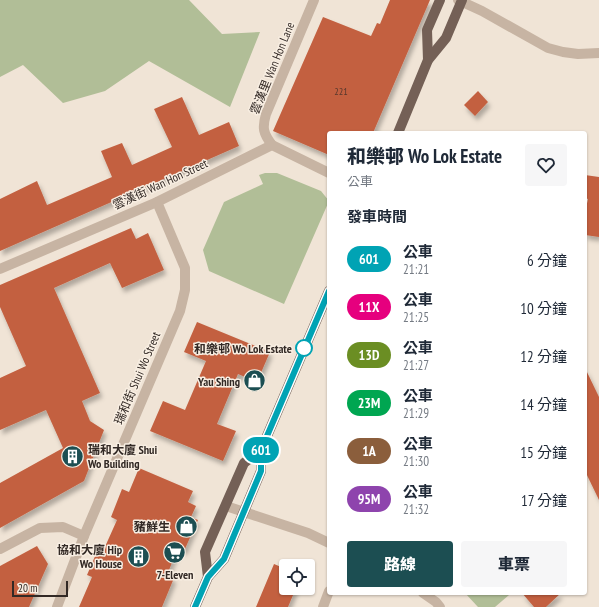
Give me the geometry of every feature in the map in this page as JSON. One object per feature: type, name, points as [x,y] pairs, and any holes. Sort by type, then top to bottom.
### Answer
[{"type":"main road","points":[[428,60],[427,30],[440,0]]},
{"type":"main road","points":[[399,131],[428,60],[446,38],[461,0]]},
{"type":"main road","points":[[195,607],[208,577],[224,559],[261,471],[261,450],[327,296]]},
{"type":"main road","points":[[208,577],[206,552],[244,464],[261,450]]},
{"type":"street","name":"雲漢里 Wan Hon Lane","points":[[272,145],[265,136],[262,125],[314,0]]},
{"type":"street","points":[[461,0],[548,48],[578,54],[599,53]]},
{"type":"street","points":[[272,145],[327,172]]},
{"type":"street","name":"雲漢街 Wan Hon Street","points":[[0,269],[157,202],[272,145]]},
{"type":"street","name":"瑞和街 Shui Wo Street","points":[[57,607],[84,536],[180,312],[185,290],[185,268],[157,202]]},
{"type":"street","points":[[226,506],[308,533],[327,542]]},
{"type":"street","points":[[0,549],[40,528],[63,527],[84,536]]},
{"type":"street","points":[[323,607],[328,595]]},
{"type":"street","points":[[426,595],[436,602],[440,607]]},
{"type":"green space","points":[[0,0],[189,0],[222,34],[260,32],[230,107],[149,61],[105,91],[63,103],[23,65],[0,77]]},
{"type":"green space","points":[[265,173],[277,173],[321,191],[327,198],[327,206],[284,304],[209,271],[203,250],[224,202],[263,184],[259,175]]},
{"type":"green space","points":[[467,595],[509,595],[495,607],[478,607]]},
{"type":"building","points":[[390,0],[430,0],[374,131],[327,131],[327,154],[273,131],[323,17],[371,36],[377,23],[380,24]]},
{"type":"building","points":[[478,91],[488,102],[475,116],[464,105]]},
{"type":"building","points":[[182,97],[199,135],[229,122],[239,146],[0,251],[0,199],[37,181],[47,205],[112,177],[101,151],[122,143],[132,165],[172,147],[154,109]]},
{"type":"building","points":[[587,175],[599,177],[599,237],[587,235]]},
{"type":"building","points":[[131,228],[136,239],[148,233],[164,270],[122,288],[110,263],[54,288],[100,393],[82,401],[90,421],[104,430],[84,481],[0,528],[0,483],[63,448],[46,410],[0,430],[0,378],[26,366],[0,307],[0,285]]},
{"type":"building","points":[[197,322],[270,352],[257,382],[238,374],[217,424],[236,431],[223,461],[150,431],[163,401],[185,410],[206,361],[184,352]]},
{"type":"building","points":[[587,372],[599,397],[599,500],[587,475]]},
{"type":"building","name":"協和大廈 Hip Wo House","points":[[139,468],[193,491],[188,502],[196,506],[191,517],[198,520],[184,551],[178,548],[167,575],[174,578],[162,607],[79,607],[92,577],[87,575],[99,547],[104,549],[117,520],[111,517],[122,489],[129,492]]},
{"type":"building","points":[[37,546],[48,564],[29,607],[0,607],[0,566]]},
{"type":"building","points":[[274,564],[279,566],[279,595],[293,595],[288,607],[256,607]]},
{"type":"building","points":[[524,595],[559,595],[546,607],[534,607]]},
{"type":"bus line","name":"601","points":[[195,607],[208,577],[224,559],[261,471],[261,450],[327,296]]},
{"type":"place","name":"和樂邨 Wo Lok Estate","points":[[304,348]]},
{"type":"place","name":"Yau Shing","points":[[255,381]]},
{"type":"place","name":"瑞和大廈 Shui Wo Building","points":[[72,456]]},
{"type":"place","name":"豬鮮生","points":[[186,526]]},
{"type":"place","name":"7-Eleven","points":[[175,553]]},
{"type":"place","name":"協和大廈 Hip Wo House","points":[[138,556]]}]
